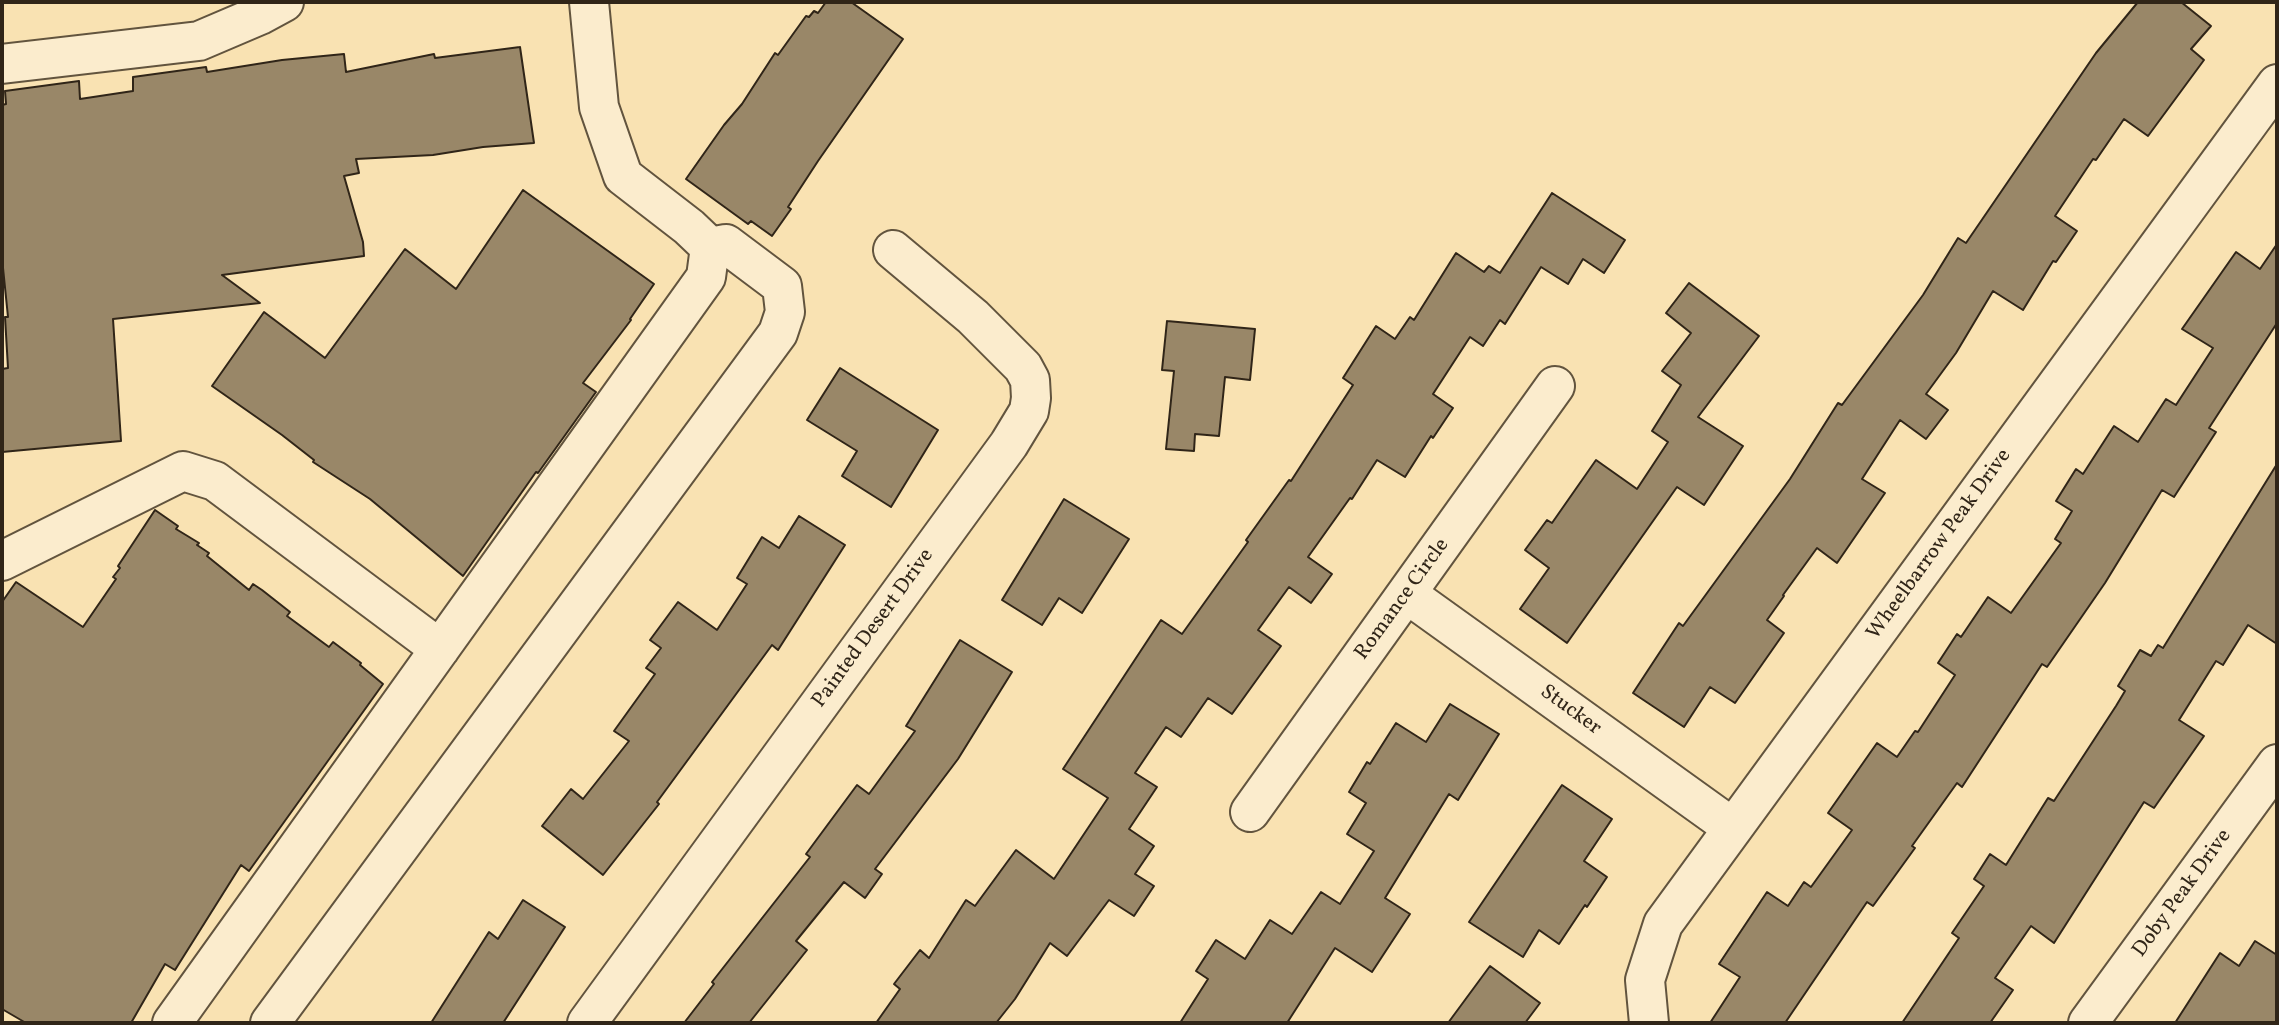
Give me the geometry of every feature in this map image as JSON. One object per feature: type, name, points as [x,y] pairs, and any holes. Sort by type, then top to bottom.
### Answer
[{"type":"street","points":[[2,64],[199,41],[284,2]]},
{"type":"street","points":[[589,2],[599,107],[623,176],[689,227],[710,247]]},
{"type":"street","name":"Wheelbarrow Peak Drive","points":[[1649,1023],[1645,980],[1663,924],[2277,84]]},
{"type":"street","points":[[270,1023],[778,333],[785,312],[782,286],[726,244],[710,247]]},
{"type":"street","points":[[172,1023],[706,277],[710,247]]},
{"type":"street","name":"Painted Desert Drive","points":[[587,1023],[1024,422],[1031,398],[1030,380],[1024,367],[973,317],[893,250]]},
{"type":"street","name":"Romance Circle","points":[[1251,812],[1555,386]]},
{"type":"street","points":[[2,562],[183,471],[215,481],[440,649]]},
{"type":"street","name":"Stucker","points":[[1407,594],[1732,828]]},
{"type":"street","name":"Doby Peak Drive","points":[[2088,1023],[2277,764]]},
{"type":"building","points":[[826,2],[851,2],[903,39],[818,161],[772,236],[751,221],[748,224],[686,179],[742,104],[775,53],[778,55],[806,16],[809,17],[814,11],[818,13]]},
{"type":"building","points":[[2138,2],[2181,2],[2211,26],[2191,49],[2204,60],[2148,136],[2124,119],[2096,160],[2093,159],[2055,216],[2077,231],[2056,262],[2053,261],[2023,310],[1993,291],[1956,353],[1926,394],[1948,410],[1926,439],[1900,420],[1862,479],[1885,493],[1837,563],[1817,548],[1783,595],[1767,620],[1784,633],[1735,703],[1710,687],[1684,727],[1633,693],[1679,623],[1683,626],[1790,479],[1838,403],[1842,405],[1923,295],[1958,238],[1966,243],[2096,53]]},
{"type":"building","points":[[520,47],[534,143],[433,155],[356,159],[359,173],[344,176],[363,242],[364,256],[222,275],[260,303],[113,319],[121,441],[2,452],[2,369],[8,368],[5,317],[8,317],[2,258],[2,105],[6,104],[5,91],[79,81],[80,99],[133,91],[133,77],[206,67],[207,72],[282,60],[344,54],[346,72],[434,54],[435,58]]},
{"type":"building","points":[[523,190],[654,284],[631,320],[583,383],[596,392],[463,576],[370,499],[313,462],[314,460],[282,435],[212,386],[264,312],[325,358],[405,249],[456,289]]},
{"type":"building","points":[[1552,193],[1625,240],[1604,273],[1583,259],[1568,284],[1541,267],[1505,324],[1500,320],[1483,346],[1470,337],[1433,394],[1453,408],[1405,477],[1377,460],[1352,499],[1350,498],[1308,557],[1332,574],[1311,603],[1289,587],[1258,630],[1281,646],[1232,714],[1208,698],[1181,737],[1166,727],[1135,773],[1157,787],[1129,829],[1154,846],[1135,874],[1154,886],[1134,916],[1109,900],[1067,956],[1050,943],[1015,999],[996,1023],[876,1023],[900,989],[894,984],[920,950],[929,958],[966,900],[975,906],[1016,850],[1054,879],[1108,798],[1063,769],[1161,620],[1182,634],[1248,542],[1246,540],[1289,480],[1291,481],[1353,385],[1343,378],[1376,326],[1395,339],[1410,317],[1414,320],[1456,253],[1484,272],[1489,266],[1500,273]]},
{"type":"building","points":[[2277,244],[2277,323],[2209,428],[2216,432],[2174,497],[2162,490],[2105,583],[2047,667],[2042,664],[1962,787],[1957,783],[1873,906],[1867,902],[1785,1023],[1710,1023],[1740,977],[1719,964],[1767,892],[1788,906],[1804,882],[1811,887],[1852,830],[1828,813],[1877,743],[1897,757],[1915,731],[1918,732],[1955,675],[1938,663],[1957,634],[1961,637],[1988,597],[2011,613],[2061,543],[2055,539],[2072,511],[2056,501],[2076,469],[2083,474],[2114,426],[2138,442],[2166,399],[2176,405],[2213,348],[2182,329],[2236,252],[2260,269]]},
{"type":"building","points":[[1689,283],[1759,336],[1698,417],[1743,446],[1704,505],[1677,487],[1567,643],[1520,609],[1549,568],[1525,550],[1547,520],[1552,523],[1596,460],[1637,489],[1668,442],[1652,431],[1681,385],[1662,371],[1691,333],[1666,313]]},
{"type":"building","points":[[1167,321],[1255,329],[1250,380],[1225,377],[1219,436],[1195,434],[1194,451],[1166,449],[1174,371],[1162,370]]},
{"type":"building","points":[[840,368],[938,430],[891,507],[842,476],[857,451],[807,420]]},
{"type":"building","points":[[2277,464],[2277,644],[2248,625],[2223,665],[2216,661],[2179,720],[2204,736],[2154,808],[2144,802],[2054,943],[2031,926],[1995,978],[2013,990],[1990,1023],[1902,1023],[1959,938],[1952,933],[1984,886],[1974,879],[1990,854],[2006,865],[2048,798],[2054,801],[2125,691],[2118,686],[2140,650],[2151,656],[2158,645],[2163,648]]},
{"type":"building","points":[[1064,499],[1129,539],[1082,613],[1059,598],[1042,625],[1002,600]]},
{"type":"building","points":[[155,510],[178,526],[176,529],[199,543],[197,545],[209,553],[207,556],[249,590],[253,584],[262,590],[290,612],[287,616],[329,647],[333,642],[383,684],[249,871],[241,865],[175,970],[165,964],[131,1023],[26,1023],[2,1009],[2,602],[16,582],[83,627],[116,579],[113,577],[120,568],[118,566]]},
{"type":"building","points":[[799,516],[845,545],[778,650],[772,645],[657,802],[659,804],[603,875],[542,826],[571,789],[583,799],[629,741],[614,731],[655,674],[646,668],[661,648],[650,640],[678,602],[717,630],[747,584],[737,578],[762,537],[779,548]]},
{"type":"building","points":[[960,640],[1012,672],[958,759],[875,869],[882,874],[865,898],[844,882],[796,941],[807,950],[749,1023],[684,1023],[714,984],[712,982],[810,857],[806,854],[857,785],[869,794],[915,731],[906,726]]},
{"type":"building","points":[[1450,704],[1499,734],[1458,800],[1449,794],[1385,898],[1410,914],[1372,972],[1335,948],[1287,1023],[1180,1023],[1208,979],[1196,971],[1216,940],[1245,959],[1270,920],[1292,934],[1321,892],[1340,904],[1374,851],[1347,834],[1366,803],[1349,792],[1396,723],[1426,742]]},
{"type":"building","points":[[1562,785],[1612,819],[1584,861],[1607,877],[1559,944],[1539,930],[1523,957],[1469,922]]},
{"type":"building","points":[[523,900],[565,927],[503,1023],[431,1023],[489,932],[498,939]]},
{"type":"building","points":[[2255,941],[2277,955],[2277,1023],[2175,1023],[2220,953],[2239,966]]},
{"type":"building","points":[[1490,966],[1540,1003],[1525,1023],[1448,1023]]}]
